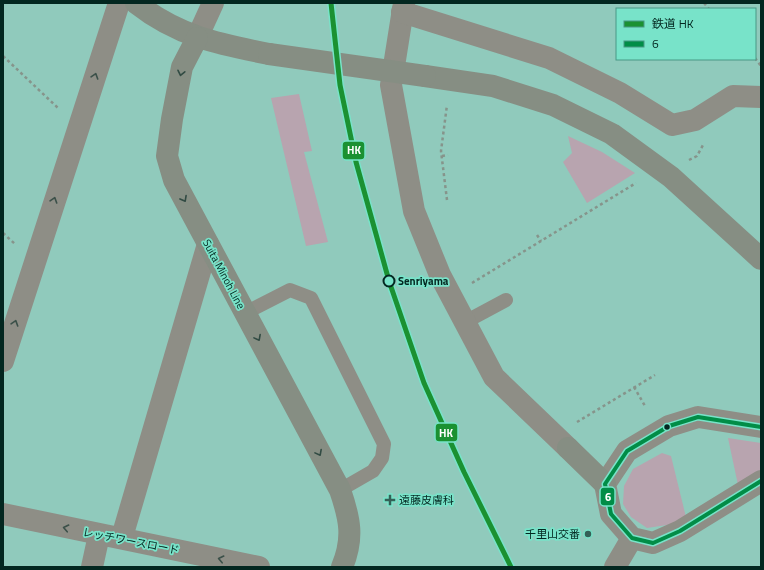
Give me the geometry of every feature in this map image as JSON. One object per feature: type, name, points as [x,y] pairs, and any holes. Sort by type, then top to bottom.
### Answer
[{"type":"street","points":[[3,361],[119,3]]},
{"type":"street","points":[[136,3],[153,16],[196,38],[269,54],[500,88],[553,105],[612,134],[671,177],[761,259]]},
{"type":"street","points":[[196,38],[213,3]]},
{"type":"street","points":[[761,97],[733,96],[695,120],[672,125],[620,93],[549,58],[403,8],[391,85],[414,211],[440,275],[494,377],[605,484],[611,514],[632,538],[654,543],[680,531],[761,481]]},
{"type":"street","name":"Suita Minoh Line","points":[[196,38],[182,67],[167,156],[174,180],[340,490],[350,526],[349,551],[342,567]]},
{"type":"street","points":[[122,538],[208,244]]},
{"type":"street","points":[[605,484],[626,451],[669,426],[698,417],[761,427]]},
{"type":"street","name":"レッチワースロード","points":[[3,514],[259,567]]},
{"type":"street","points":[[92,567],[99,535]]},
{"type":"street","points":[[615,567],[632,538]]},
{"type":"lane","points":[[245,313],[290,290],[311,298],[384,444],[382,458],[373,471],[340,490]]},
{"type":"lane","points":[[465,322],[506,300]]},
{"type":"path","points":[[3,56],[78,126]]},
{"type":"path","points":[[447,200],[442,156],[448,100]]},
{"type":"path","points":[[683,163],[697,156],[703,145]]},
{"type":"path","points":[[442,156],[448,155]]},
{"type":"path","points":[[470,284],[636,183]]},
{"type":"path","points":[[537,235],[541,241]]},
{"type":"path","points":[[570,426],[655,375]]},
{"type":"path","points":[[634,387],[645,406]]},
{"type":"shaded area","points":[[299,94],[312,151],[304,152],[328,242],[306,246],[271,98]]},
{"type":"shaded area","points":[[568,136],[602,152],[635,173],[587,203],[563,162],[572,153]]},
{"type":"shaded area","points":[[728,438],[761,443],[761,471],[738,485]]},
{"type":"shaded area","points":[[662,453],[671,456],[686,517],[680,523],[647,528],[631,517],[623,504],[624,486],[633,469]]},
{"type":"rail line","name":"HK","points":[[331,3],[340,85],[356,162],[389,281],[424,383],[464,472],[511,567]]},
{"type":"transit line","name":"6","points":[[761,427],[698,417],[669,426],[627,451],[605,484],[611,514],[632,538],[653,543],[680,531],[761,481]]},
{"type":"place","name":"Senriyama","points":[[389,281]]},
{"type":"place","name":"遠藤皮膚科","points":[[390,500]]},
{"type":"place","name":"千里山交番","points":[[588,534]]}]
